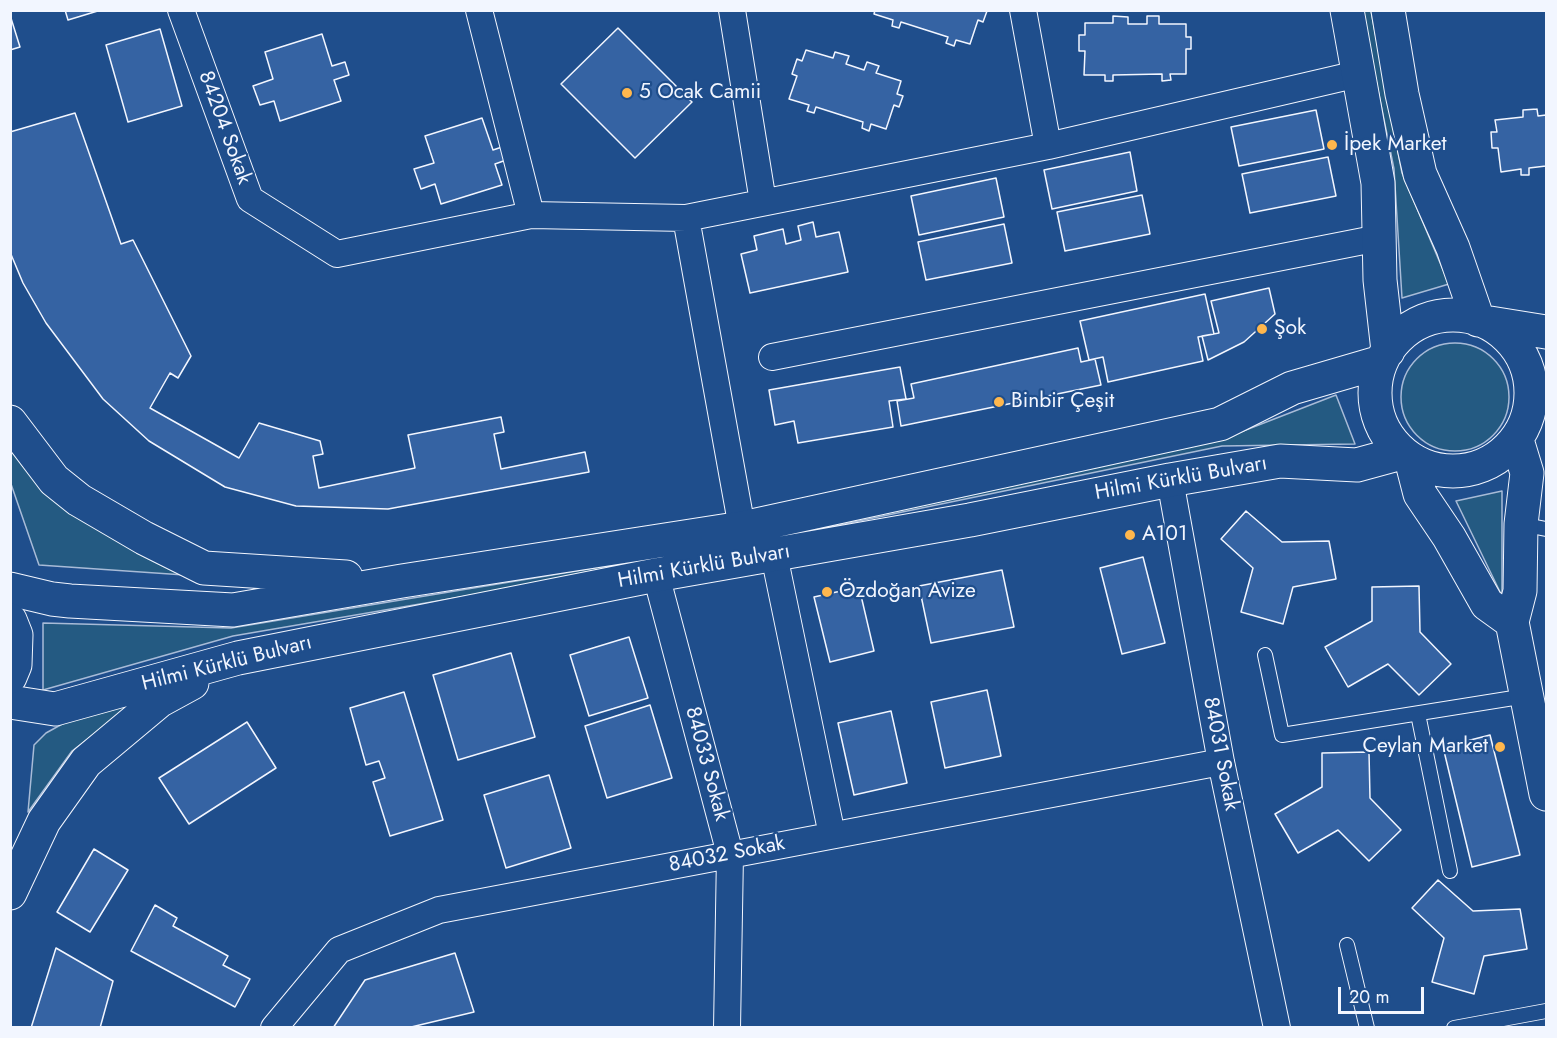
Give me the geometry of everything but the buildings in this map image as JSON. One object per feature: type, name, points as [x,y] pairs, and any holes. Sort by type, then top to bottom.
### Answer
[{"type":"main road","points":[[1347,10],[1378,183],[1384,357]]},
{"type":"main road","points":[[1388,10],[1402,94],[1420,174],[1484,322],[1512,340],[1527,363],[1532,390],[1527,473],[1534,526],[1512,622],[1536,694],[1546,794]]},
{"type":"main road","points":[[1529,430],[1497,459],[1472,470],[1447,472],[1422,466],[1406,456],[1385,434],[1376,411],[1374,386],[1384,357],[1394,341],[1414,325],[1437,316],[1464,315],[1484,322],[1546,332]]},
{"type":"main road","name":"Hilmi Kürklü Bulvarı","points":[[10,589],[69,601],[233,610],[742,528],[1220,424],[1292,387],[1384,357]]},
{"type":"main road","points":[[10,422],[54,480],[79,500],[204,568],[402,581]]},
{"type":"main road","points":[[1406,456],[1419,494],[1449,537],[1487,604],[1512,622]]},
{"type":"main road","name":"Hilmi Kürklü Bulvarı","points":[[10,702],[56,709],[238,657],[656,575],[970,520],[1170,480],[1280,461],[1357,465],[1406,456]]},
{"type":"main road","points":[[10,620],[16,636],[15,664],[10,677]]},
{"type":"main road","points":[[10,893],[44,821],[86,762],[159,701],[238,657]]},
{"type":"street","name":"84204 Sokak","points":[[181,10],[250,199],[337,254],[531,216],[686,218],[1048,146],[1358,74]]},
{"type":"street","points":[[479,10],[531,216]]},
{"type":"street","points":[[732,10],[763,202]]},
{"type":"street","points":[[1023,10],[1048,146]]},
{"type":"street","points":[[686,218],[742,528]]},
{"type":"street","points":[[772,357],[1379,238]]},
{"type":"street","name":"84031 Sokak","points":[[1170,480],[1221,762],[1277,1028]]},
{"type":"street","points":[[774,555],[832,835]]},
{"type":"street","name":"84033 Sokak","points":[[656,575],[730,854],[727,1028]]},
{"type":"street","name":"84032 Sokak","points":[[274,1028],[339,950],[439,910],[1221,762]]},
{"type":"lane","points":[[1265,655],[1282,735],[1536,694]]},
{"type":"lane","points":[[1418,714],[1450,871]]},
{"type":"lane","points":[[1347,945],[1367,1028]]},
{"type":"lane","points":[[1454,1028],[1530,1021],[1546,1011]]},
{"type":"shaded area","points":[[1362,11],[1371,11],[1402,173],[1449,284],[1402,298],[1394,169]]},
{"type":"shaded area","points":[[1455,343],[1465,344],[1485,352],[1493,359],[1500,367],[1508,387],[1508,407],[1500,427],[1493,435],[1485,442],[1465,450],[1455,451],[1445,450],[1425,442],[1417,435],[1410,427],[1402,407],[1401,397],[1402,387],[1410,367],[1417,359],[1425,352],[1445,344]]},
{"type":"shaded area","points":[[1336,395],[1355,444],[1222,446],[636,567],[233,636],[43,690],[43,623],[231,628],[637,561],[1220,440]]},
{"type":"shaded area","points":[[10,441],[199,576],[39,565],[11,484]]},
{"type":"shaded area","points":[[1502,491],[1502,596],[1456,501]]},
{"type":"shaded area","points":[[140,699],[72,751],[28,812],[34,745],[46,733],[84,712]]},
{"type":"place","name":"5 Ocak Camii","points":[[627,93]]},
{"type":"place","name":"İpek Market","points":[[1332,145]]},
{"type":"place","name":"Şok","points":[[1262,329]]},
{"type":"place","name":"Binbir Çeşit","points":[[999,402]]},
{"type":"place","name":"A101","points":[[1130,535]]},
{"type":"place","name":"Özdoğan Avize","points":[[827,592]]},
{"type":"place","name":"Ceylan Market","points":[[1500,747]]}]
